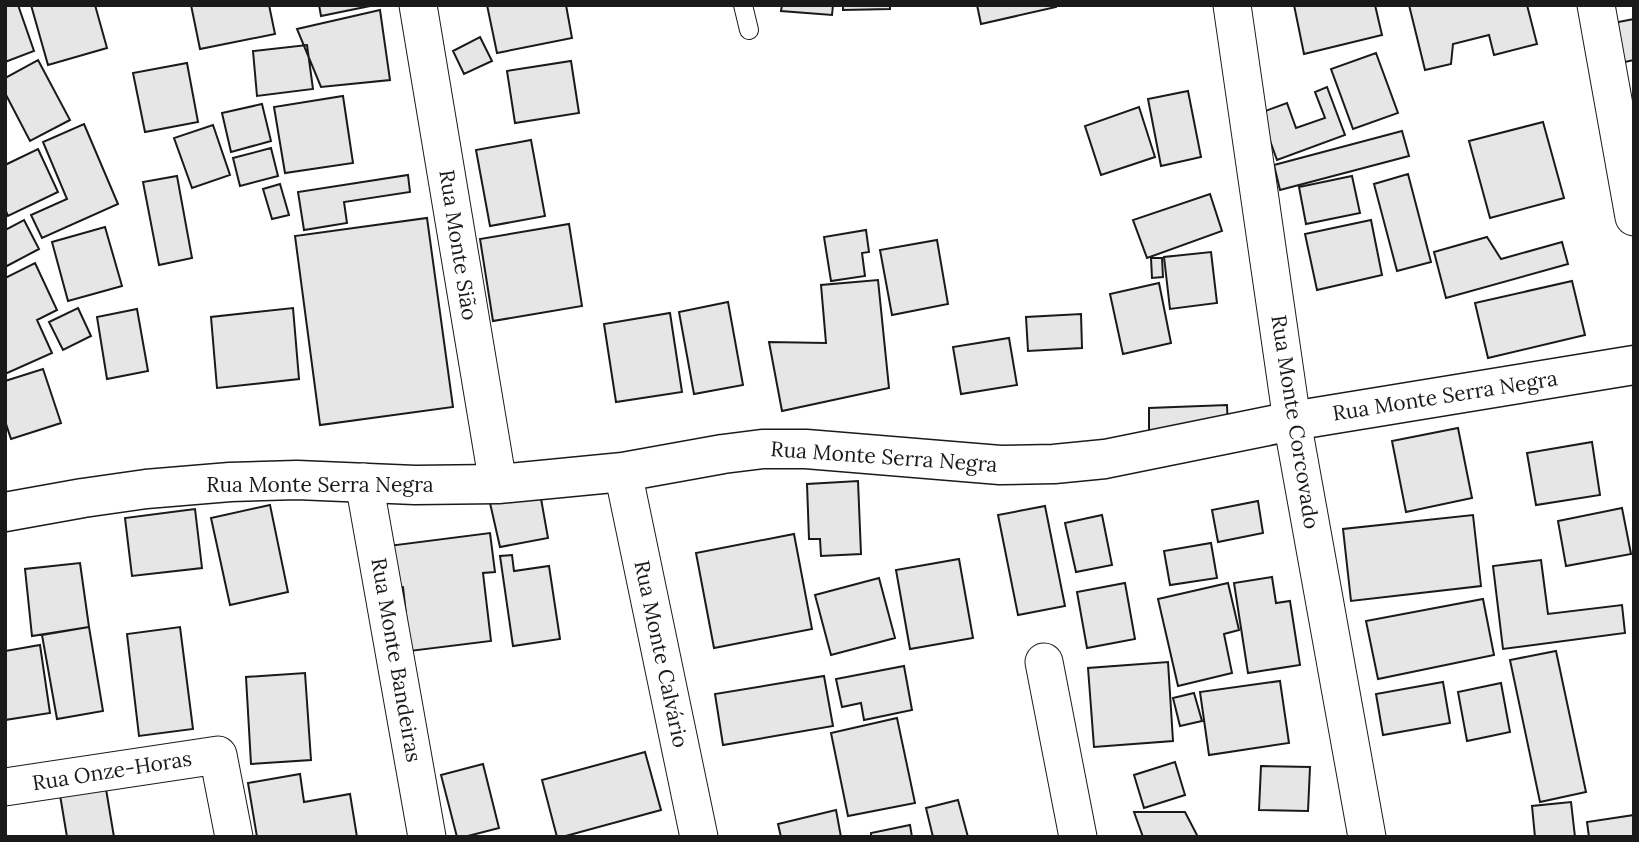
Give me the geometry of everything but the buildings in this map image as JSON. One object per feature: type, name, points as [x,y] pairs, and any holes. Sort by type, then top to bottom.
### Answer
[{"type":"street","name":"Rua Monte Sião","points":[[418,5],[498,484]]},
{"type":"street","name":"Rua Monte Corcovado","points":[[1232,5],[1293,421],[1367,837]]},
{"type":"street","points":[[1595,5],[1634,216]]},
{"type":"street","name":"Rua Monte Serra Negra","points":[[5,512],[146,489],[230,482],[297,480],[415,485],[498,484],[624,472],[762,449],[806,449],[1000,466],[1054,464],[1105,458],[1293,421],[1634,365]]},
{"type":"street","name":"Rua Monte Calvário","points":[[624,472],[699,837]]},
{"type":"street","name":"Rua Monte Bandeiras","points":[[365,482],[427,837]]},
{"type":"street","points":[[1044,662],[1078,837]]},
{"type":"street","name":"Rua Onze-Horas","points":[[5,787],[218,755],[234,837]]},
{"type":"lane","points":[[743,5],[749,30]]}]
